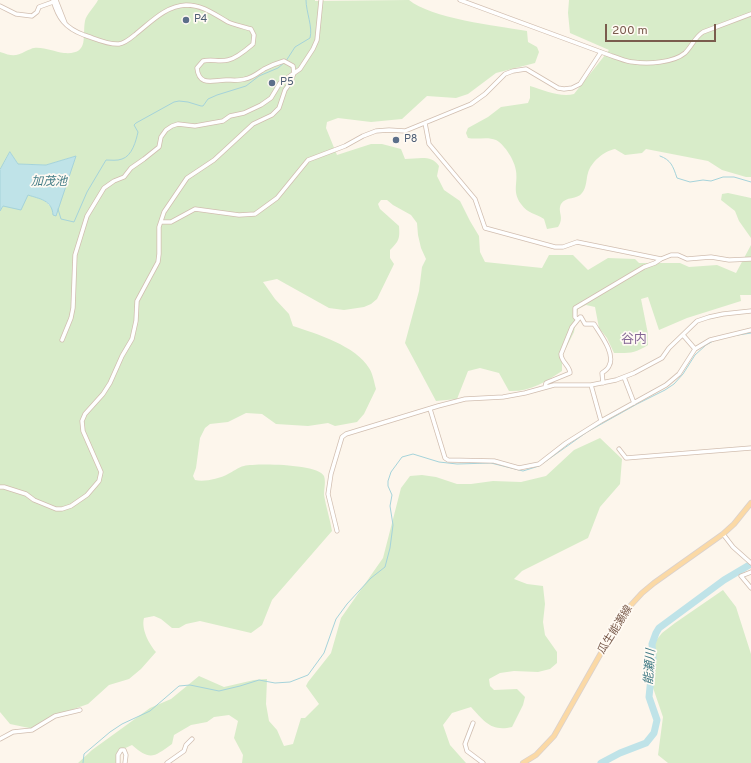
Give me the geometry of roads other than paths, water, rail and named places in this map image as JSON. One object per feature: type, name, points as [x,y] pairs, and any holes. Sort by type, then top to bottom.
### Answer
[{"type":"main road","name":"瓜生能瀬線","points":[[523,763],[536,755],[554,736],[618,623],[631,605],[654,583],[723,534],[734,524],[751,503]]},
{"type":"street","points":[[187,5],[188,0]]},
{"type":"street","points":[[62,340],[71,318],[73,308],[75,255],[87,216],[104,188],[114,181],[124,177],[131,168],[159,147],[161,137],[166,130],[172,126],[178,124],[195,126],[222,120],[230,116],[244,113],[261,105],[271,98],[280,83],[300,69],[317,40],[321,0]]},
{"type":"street","points":[[461,0],[612,56],[634,62],[657,62],[672,60],[685,52],[703,32],[751,14]]},
{"type":"street","points":[[0,6],[16,14],[32,16],[37,12],[39,7],[54,1],[61,20],[78,32],[90,37],[119,44],[131,38],[166,10],[176,6],[187,5],[204,8],[229,22],[252,29],[254,35],[253,44],[229,60],[211,59],[203,61],[199,64],[197,68],[201,79],[213,82],[244,80],[265,68],[284,61],[293,66],[294,73],[285,90],[279,108],[272,115],[253,124],[214,160],[187,178],[164,212],[159,227],[160,254],[158,262],[137,301],[136,321],[132,339],[122,356],[110,383],[103,394],[85,414],[82,421],[83,431],[101,472],[99,481],[87,495],[71,506],[62,509],[56,509],[26,494],[0,487]]},
{"type":"street","points":[[161,222],[171,222],[195,209],[239,215],[255,214],[276,198],[308,160],[345,146],[363,136],[389,130],[405,131],[472,104],[485,94],[505,74],[513,70],[526,69],[558,88],[572,88],[580,84],[601,52]]},
{"type":"street","points":[[424,123],[429,144],[475,199],[485,228],[556,247],[563,247],[577,242],[661,258],[678,255],[687,259],[711,257],[729,260],[751,259]]},
{"type":"street","points":[[577,319],[575,317],[575,308],[644,267],[655,263],[661,258]]},
{"type":"street","points":[[337,531],[328,494],[331,474],[342,437],[346,434],[430,408],[465,399],[525,393],[545,386],[554,385],[591,386],[624,377],[662,358],[669,348],[697,321],[709,316],[751,311]]},
{"type":"street","points":[[545,386],[546,383],[570,373],[561,357],[561,354],[572,327],[577,319],[581,317],[585,324],[594,324],[609,348],[611,362],[610,366],[602,373],[603,383]]},
{"type":"street","points":[[430,408],[445,458],[448,460],[494,461],[519,468],[539,464],[601,421],[666,385],[679,374],[695,350],[710,340],[751,330]]},
{"type":"street","points":[[682,335],[695,350]]},
{"type":"street","points":[[624,377],[634,403]]},
{"type":"street","points":[[591,386],[601,421]]},
{"type":"street","points":[[620,449],[626,458],[751,448]]},
{"type":"street","points":[[723,534],[733,547],[750,562]]},
{"type":"street","points":[[751,572],[741,576],[751,588]]},
{"type":"street","points":[[0,739],[13,732],[32,730],[55,716],[80,710]]},
{"type":"street","points":[[473,723],[465,744],[467,751],[483,763]]},
{"type":"street","points":[[167,763],[184,751],[186,745],[192,739]]},
{"type":"street","points":[[118,763],[118,755],[121,750],[124,750],[126,754],[125,763]]},
{"type":"water","name":"加茂池","points":[[10,152],[18,164],[46,165],[76,156],[56,216],[53,215],[48,203],[28,195],[21,210],[3,206],[0,211],[0,170]]},
{"type":"waterway","points":[[286,61],[295,47],[310,38],[311,29],[306,0]]},
{"type":"waterway","points":[[58,209],[61,219],[74,222],[87,192],[106,160],[122,159],[131,152],[138,132],[134,125],[136,123],[174,102],[188,102],[203,106],[208,99],[246,86],[259,76],[278,68],[284,63]]},
{"type":"waterway","points":[[660,156],[667,159],[671,164],[677,178],[690,182],[703,180],[711,181],[723,177],[734,177],[751,182]]},
{"type":"waterway","points":[[732,336],[751,333]]},
{"type":"waterway","points":[[83,763],[84,754],[110,732],[122,724],[150,711],[179,686],[190,685],[219,691],[259,680],[275,683],[290,682],[308,675],[324,653],[336,619],[347,604],[371,578],[385,567],[390,548],[393,525],[390,506],[392,495],[388,486],[388,481],[391,472],[402,457],[413,454],[439,462],[457,464],[491,463],[523,471],[539,466],[587,432],[674,384],[683,374],[695,355],[706,345],[715,340]]},
{"type":"waterway","name":"能瀬川","points":[[601,763],[620,753],[646,743],[654,733],[657,720],[649,697],[653,658],[652,644],[659,628],[724,580],[751,564]]},
{"type":"place","name":"P4","points":[[186,20]]},
{"type":"place","name":"P5","points":[[272,83]]},
{"type":"place","name":"P8","points":[[396,140]]},
{"type":"district","name":"谷内","points":[[634,340]]}]
